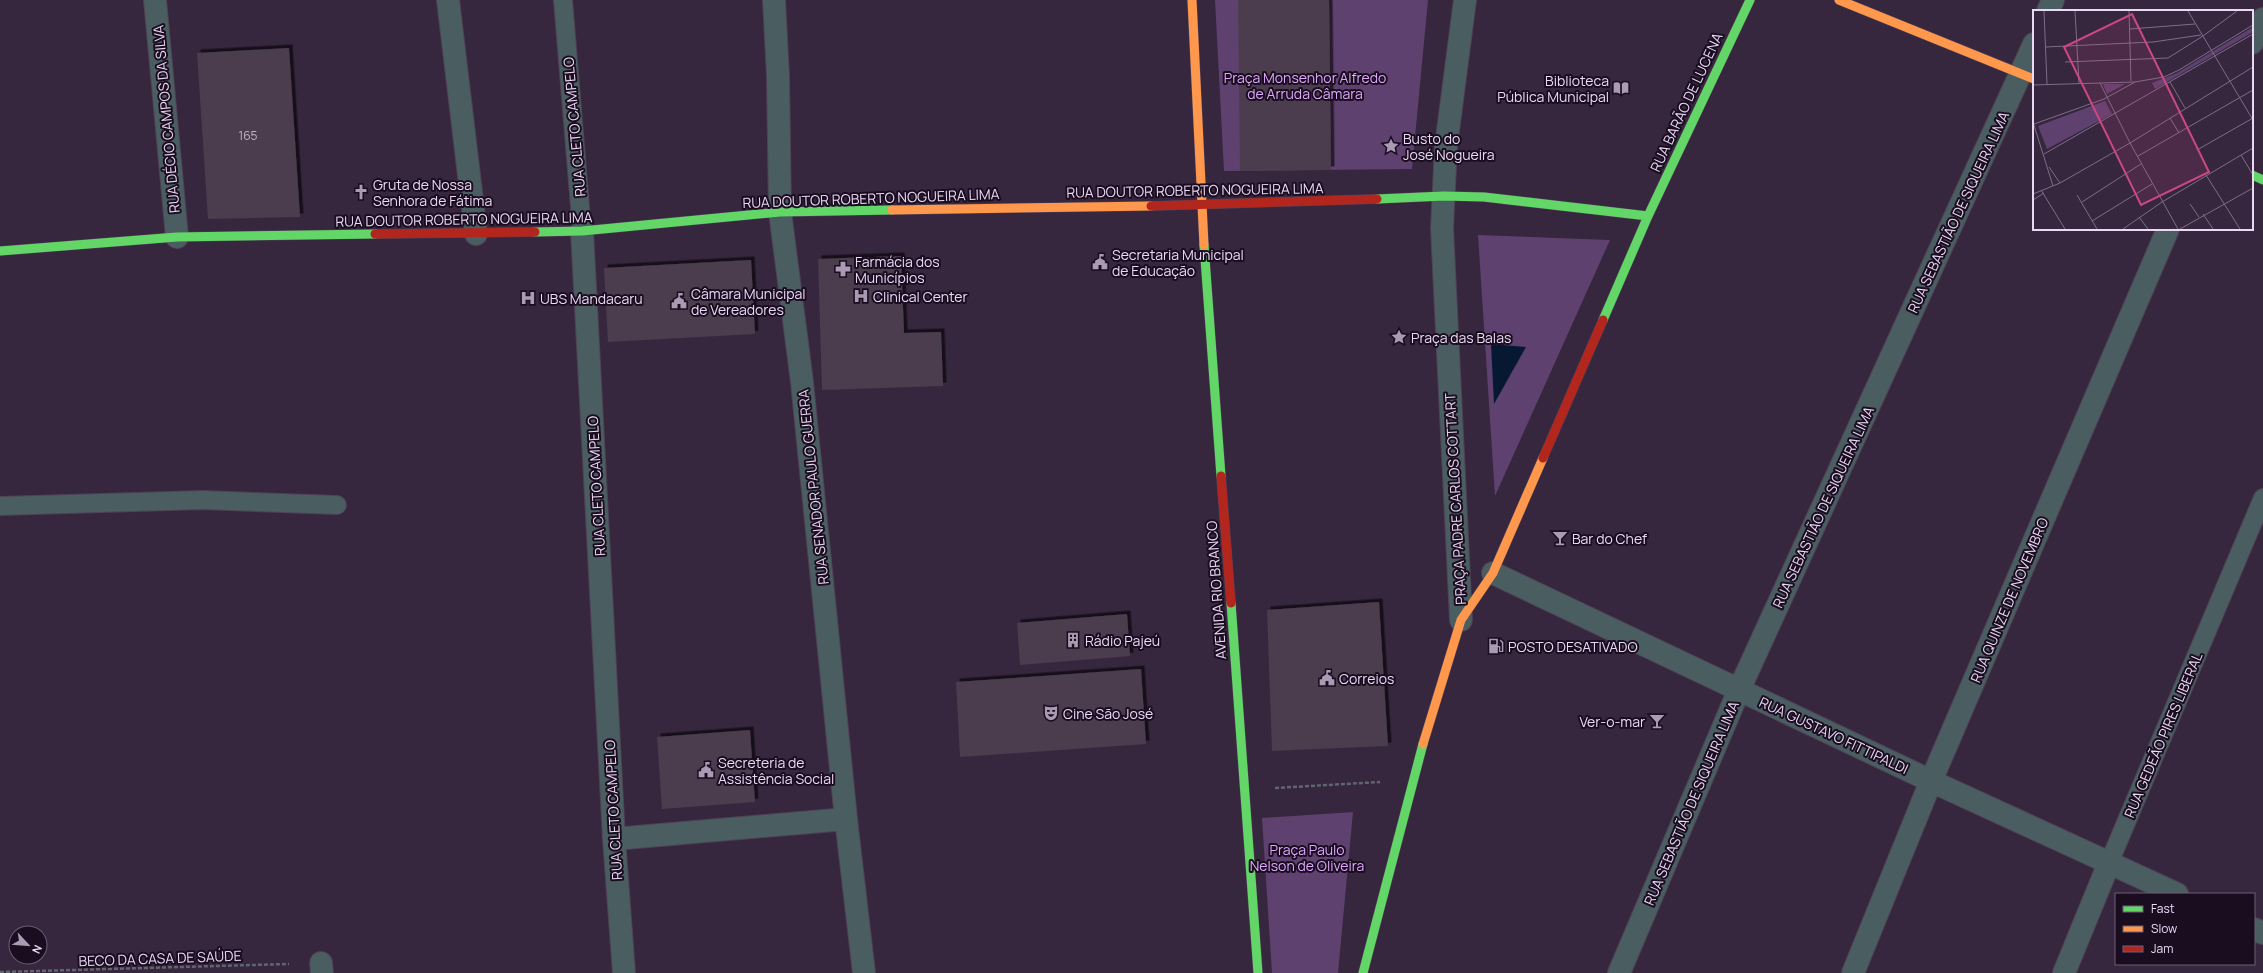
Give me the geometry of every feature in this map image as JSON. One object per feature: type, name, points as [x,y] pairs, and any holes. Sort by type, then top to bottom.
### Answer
[{"type":"street","name":"RUA DÉCIO CAMPOS DA SILVA","points":[[155,0],[177,238]]},
{"type":"street","points":[[448,0],[476,234]]},
{"type":"street","name":"RUA SENADOR PAULO GUERRA","points":[[774,0],[778,76],[780,212],[802,382],[846,820],[864,973]]},
{"type":"street","points":[[1192,0],[1201,204]]},
{"type":"street","points":[[1444,196],[1446,146],[1465,0]]},
{"type":"street","name":"RUA BARÃO DE LUCENA","points":[[1648,216],[1750,0]]},
{"type":"street","points":[[1839,0],[2028,76]]},
{"type":"street","points":[[2048,10],[2053,0]]},
{"type":"street","points":[[2253,41],[2263,19]]},
{"type":"street","name":"RUA SEBASTIÃO DE SIQUEIRA LIMA","points":[[1619,973],[1738,690],[2028,76],[2033,49]]},
{"type":"street","points":[[2253,175],[2263,180]]},
{"type":"street","name":"RUA DOUTOR ROBERTO NOGUEIRA LIMA","points":[[0,251],[177,238],[582,231],[780,212],[1318,202],[1444,196],[1484,197],[1648,216]]},
{"type":"street","name":"PRAÇA PADRE CARLOS COTTART","points":[[1444,196],[1442,228],[1461,620]]},
{"type":"street","name":"AVENIDA RIO BRANCO","points":[[1201,204],[1258,973]]},
{"type":"street","name":"PRAÇA PADRE CARLOS COTTART","points":[[1461,620],[1493,573],[1648,216]]},
{"type":"street","name":"RUA QUINZE DE NOVEMBRO","points":[[1853,973],[1931,781],[2168,230]]},
{"type":"street","name":"RUA CLETO CAMPELO","points":[[582,231],[614,839],[624,973]]},
{"type":"street","name":"RUA GUSTAVO FITTIPALDI","points":[[1493,573],[1931,781],[2175,893]]},
{"type":"street","points":[[1363,973],[1412,781],[1461,620]]},
{"type":"street","points":[[614,839],[846,820]]},
{"type":"street","name":"RUA GEDEÃO PIRES LIBERAL","points":[[2064,973],[2109,863]]},
{"type":"lane","name":"RUA CLETO CAMPELO","points":[[563,0],[582,231]]},
{"type":"lane","name":"RUA GEDEÃO PIRES LIBERAL","points":[[2109,863],[2263,498]]},
{"type":"lane","points":[[0,506],[203,500],[337,505]]},
{"type":"path","points":[[1245,789],[1412,781]]},
{"type":"path","name":"BECO DA CASA DE SAÚDE","points":[[0,972],[322,968]]},
{"type":"green space","name":"Praça Monsenhor Alfredo de Arruda Câmara","points":[[1215,0],[1428,0],[1412,169],[1224,171]]},
{"type":"green space","points":[[1478,235],[1610,240],[1495,496]]},
{"type":"green space","name":"Praça Paulo Nelson de Oliveira","points":[[1353,812],[1338,973],[1272,973],[1262,818]]},
{"type":"water","points":[[1491,344],[1526,347],[1494,404]]},
{"type":"building","points":[[1238,0],[1329,0],[1331,170],[1240,171]]},
{"type":"building","points":[[289,48],[300,217],[208,219],[197,53]]},
{"type":"building","name":"Clinical Center","points":[[901,256],[904,333],[941,332],[943,386],[822,390],[818,259]]},
{"type":"building","name":"Câmara Municipal de Vereadores","points":[[751,260],[755,334],[608,342],[604,268]]},
{"type":"building","name":"Correios","points":[[1379,602],[1388,746],[1272,751],[1267,610]]},
{"type":"building","name":"Rádio Pajeú","points":[[1127,614],[1130,656],[1020,665],[1017,623]]},
{"type":"building","name":"Cine São José","points":[[1141,669],[1146,744],[960,757],[956,682]]},
{"type":"building","name":"Secreteria de Assistência Social","points":[[750,730],[755,802],[662,809],[657,737]]},
{"type":"traffic: fast","points":[[1603,320],[1648,216],[1750,0]]},
{"type":"traffic: fast","points":[[2253,175],[2263,180]]},
{"type":"traffic: fast","points":[[1377,199],[1444,196],[1484,197],[1648,216]]},
{"type":"traffic: fast","points":[[535,232],[582,231],[780,212],[892,210]]},
{"type":"traffic: fast","points":[[0,251],[177,237],[375,234]]},
{"type":"traffic: fast","points":[[1204,245],[1221,476]]},
{"type":"traffic: fast","points":[[1231,603],[1258,973]]},
{"type":"traffic: fast","points":[[1363,973],[1423,744]]},
{"type":"traffic: slow","points":[[1192,0],[1204,245]]},
{"type":"traffic: slow","points":[[1839,0],[2033,79]]},
{"type":"traffic: slow","points":[[892,210],[1151,206]]},
{"type":"traffic: slow","points":[[1423,744],[1461,620],[1493,573],[1543,458]]},
{"type":"traffic: jam","points":[[1151,206],[1377,199]]},
{"type":"traffic: jam","points":[[375,234],[535,232]]},
{"type":"traffic: jam","points":[[1543,458],[1603,320]]},
{"type":"traffic: jam","points":[[1221,476],[1231,603]]},
{"type":"place","name":"Biblioteca Pública Municipal","points":[[1621,88]]},
{"type":"place","name":"Busto do José Nogueira","points":[[1391,146]]},
{"type":"place","name":"Gruta de Nossa Senhora de Fátima","points":[[361,192]]},
{"type":"place","name":"Secretaria Municipal de Educação","points":[[1100,262]]},
{"type":"place","name":"Farmácia dos Municípios","points":[[843,269]]},
{"type":"place","name":"Clinical Center","points":[[861,296]]},
{"type":"place","name":"UBS Mandacaru","points":[[528,298]]},
{"type":"place","name":"Câmara Municipal de Vereadores","points":[[679,301]]},
{"type":"place","name":"Praça das Balas","points":[[1399,337]]},
{"type":"place","name":"Bar do Chef","points":[[1560,538]]},
{"type":"place","name":"Rádio Pajeú","points":[[1073,640]]},
{"type":"place","name":"POSTO DESATIVADO","points":[[1496,646]]},
{"type":"place","name":"Correios","points":[[1327,678]]},
{"type":"place","name":"Cine São José","points":[[1051,713]]},
{"type":"place","name":"Ver-o-mar","points":[[1657,721]]},
{"type":"place","name":"Secreteria de Assistência Social","points":[[706,770]]}]
